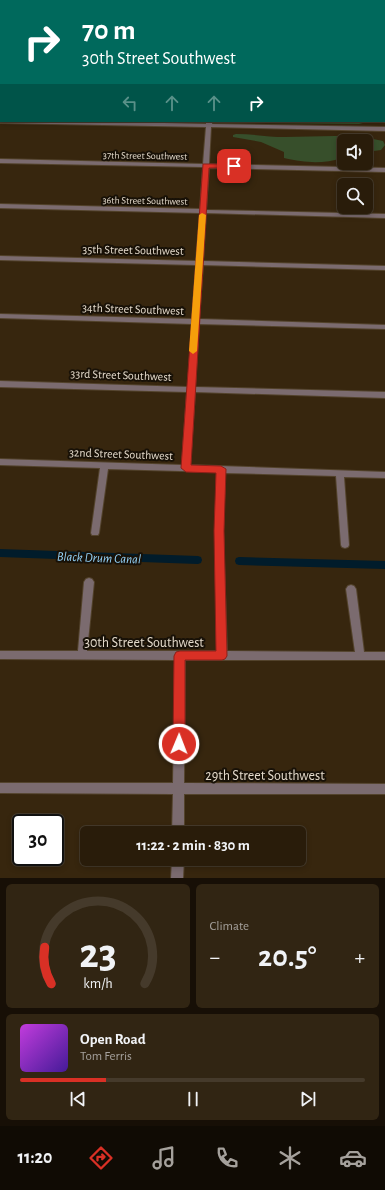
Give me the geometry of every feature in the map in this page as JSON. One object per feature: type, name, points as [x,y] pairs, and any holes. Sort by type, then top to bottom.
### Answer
[{"type":"street","points":[[105,122],[209,123],[385,129]]},
{"type":"street","points":[[186,468],[209,123]]},
{"type":"street","name":"37th Street Southwest","points":[[0,161],[385,170]]},
{"type":"street","name":"36th Street Southwest","points":[[0,206],[385,216]]},
{"type":"street","name":"35th Street Southwest","points":[[0,258],[385,268]]},
{"type":"street","name":"34th Street Southwest","points":[[0,316],[385,327]]},
{"type":"street","name":"33rd Street Southwest","points":[[0,384],[385,395]]},
{"type":"street","name":"32nd Street Southwest","points":[[0,462],[385,475]]},
{"type":"street","points":[[94,533],[104,466]]},
{"type":"street","points":[[221,469],[219,538],[222,656]]},
{"type":"street","points":[[340,473],[345,545]]},
{"type":"street","points":[[82,656],[89,582]]},
{"type":"street","points":[[351,589],[360,656]]},
{"type":"street","name":"30th Street Southwest","points":[[0,655],[385,656]]},
{"type":"street","points":[[178,826],[180,656]]},
{"type":"street","name":"29th Street Southwest","points":[[0,788],[385,789]]},
{"type":"street","points":[[177,878],[178,866]]},
{"type":"green space","points":[[256,122],[367,122],[359,124]]},
{"type":"green space","points":[[249,134],[279,137],[337,136],[337,159],[321,162],[307,162],[284,158],[284,152],[261,142],[233,137],[233,135]]},
{"type":"green space","points":[[373,139],[383,141],[385,145],[381,150],[373,151]]},
{"type":"waterway","name":"Black Drum Canal","points":[[0,553],[198,560]]},
{"type":"waterway","name":"Black Drum Canal","points":[[239,561],[385,565]]},
{"type":"slow traffic","points":[[193,351],[202,215]]},
{"type":"route","points":[[179,744],[180,656],[222,656],[219,574],[221,469],[186,468],[186,456],[206,166],[234,166]]}]
